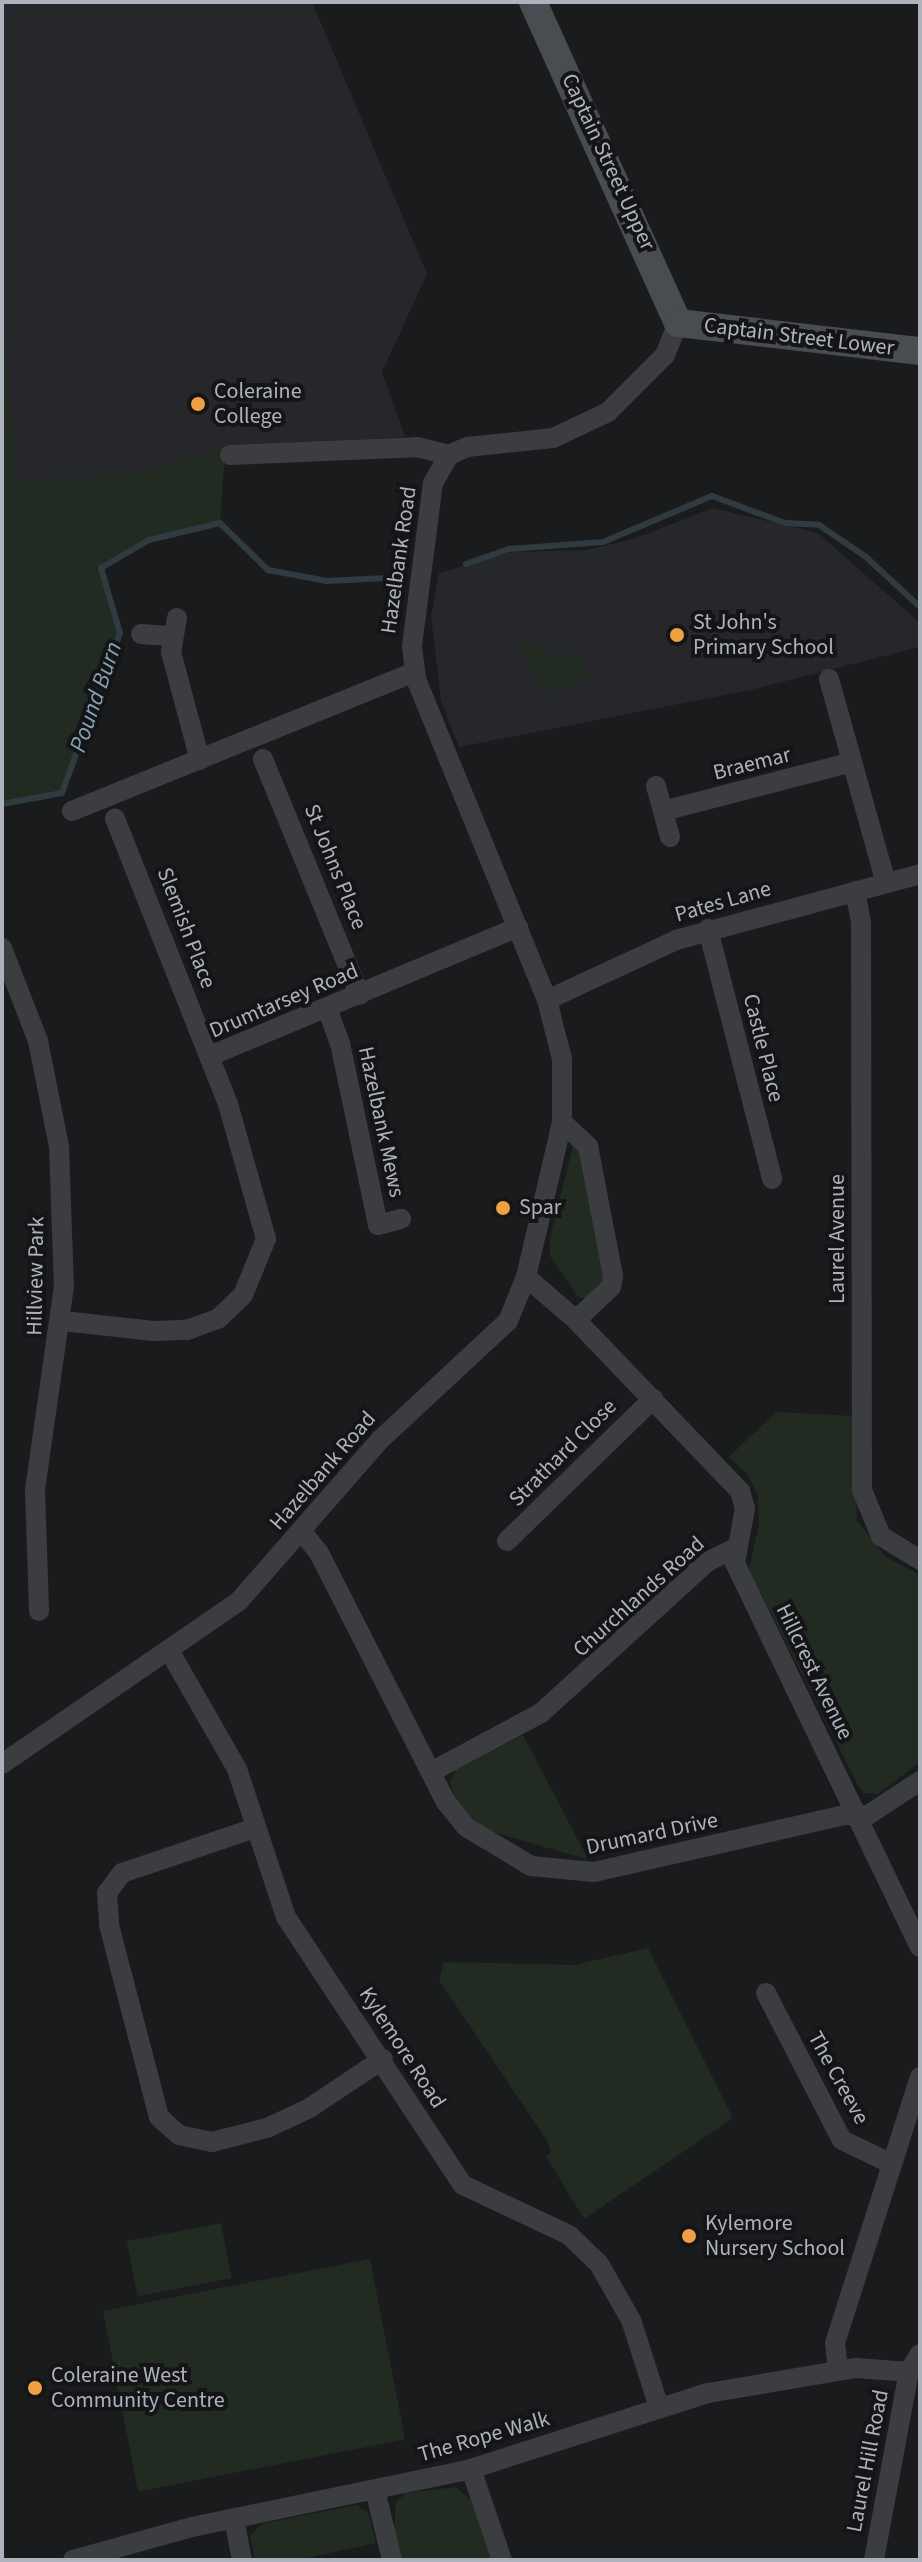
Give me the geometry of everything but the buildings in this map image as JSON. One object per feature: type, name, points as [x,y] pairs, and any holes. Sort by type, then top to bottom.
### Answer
[{"type":"main road","name":"Captain Street Upper","points":[[533,2],[678,323]]},
{"type":"main road","name":"Captain Street Lower","points":[[678,323],[920,351]]},
{"type":"street","points":[[230,455],[417,447],[449,455],[467,447],[553,438],[583,427],[608,412],[665,355],[678,323]]},
{"type":"street","name":"Hazelbank Road","points":[[2,1764],[170,1652],[239,1601],[380,1440],[508,1321],[526,1277],[562,1122],[562,1059],[547,1000],[414,672],[412,646],[433,483],[449,455]]},
{"type":"street","points":[[141,634],[175,627],[171,652],[200,760]]},
{"type":"street","points":[[72,811],[414,672]]},
{"type":"street","points":[[829,679],[886,883]]},
{"type":"street","name":"St Johns Place","points":[[263,759],[360,995]]},
{"type":"street","name":"Braemar","points":[[663,811],[852,762]]},
{"type":"street","points":[[656,786],[670,837]]},
{"type":"street","name":"Slemish Place","points":[[115,819],[210,1056]]},
{"type":"street","name":"Pates Lane","points":[[547,1000],[708,929],[920,874]]},
{"type":"street","name":"Laurel Avenue","points":[[855,891],[861,938],[862,1490],[881,1536],[920,1560]]},
{"type":"street","name":"Drumtarsey Road","points":[[63,1321],[187,1330],[218,1319],[243,1295],[266,1239],[255,1189],[210,1056],[518,927]]},
{"type":"street","name":"Castle Place","points":[[708,929],[772,1179]]},
{"type":"street","name":"Hillview Park","points":[[2,948],[38,1041],[59,1146],[63,1321],[35,1490],[39,1611]]},
{"type":"street","name":"Hazelbank Mews","points":[[327,1008],[340,1043],[378,1225],[401,1219]]},
{"type":"street","points":[[562,1122],[588,1146],[613,1276],[611,1287],[576,1320]]},
{"type":"street","name":"Churchlands Road","points":[[431,1772],[541,1713],[707,1562],[734,1549],[745,1508],[740,1491],[653,1399],[576,1320],[526,1277]]},
{"type":"street","name":"Strathard Close","points":[[507,1541],[653,1399]]},
{"type":"street","name":"Drumard Drive","points":[[302,1532],[319,1553],[431,1772],[466,1827],[508,1855],[568,1873],[594,1872],[856,1815],[899,1799],[920,1781]]},
{"type":"street","name":"Hillcrest Avenue","points":[[734,1549],[742,1580],[856,1815]]},
{"type":"street","name":"Kylemore Road","points":[[170,1652],[237,1769],[286,1917],[383,2059],[463,2185],[569,2235],[599,2264],[631,2320],[659,2407]]},
{"type":"street","points":[[856,1815],[920,1947]]},
{"type":"street","points":[[255,1828],[122,1873],[107,1893],[109,1925],[159,2117],[179,2135],[212,2142],[267,2128],[308,2109],[383,2059]]},
{"type":"street","name":"The Creeve","points":[[766,1993],[842,2140],[890,2163]]},
{"type":"street","points":[[838,2371],[835,2343],[920,2077]]},
{"type":"street","points":[[909,2372],[920,2354]]},
{"type":"street","name":"The Rope Walk","points":[[73,2560],[234,2519],[471,2469],[717,2391],[838,2371],[887,2367],[909,2372]]},
{"type":"street","name":"Laurel Hill Road","points":[[874,2560],[909,2372]]},
{"type":"street","points":[[471,2469],[502,2560]]},
{"type":"street","points":[[375,2490],[392,2560]]},
{"type":"street","points":[[234,2519],[242,2560]]},
{"type":"shaded area","name":"Coleraine College","points":[[2,2],[312,2],[427,274],[382,372],[405,437],[225,448],[220,523],[149,540],[101,568],[120,633],[62,793],[2,804]]},
{"type":"shaded area","points":[[2,318],[17,481],[126,476],[225,448],[220,523],[149,540],[101,568],[120,633],[62,793],[2,804]]},
{"type":"shaded area","name":"St John's Primary School","points":[[713,508],[818,533],[920,623],[920,647],[750,690],[459,747],[441,701],[431,616],[439,573],[511,552],[588,550],[633,539]]},
{"type":"shaded area","points":[[530,639],[534,648],[544,644],[550,657],[566,651],[569,659],[581,654],[591,678],[553,693],[549,683],[540,687],[522,642]]},
{"type":"shaded area","points":[[573,1146],[581,1151],[605,1273],[604,1284],[585,1298],[579,1298],[550,1256],[550,1238]]},
{"type":"shaded area","points":[[776,1412],[854,1416],[857,1521],[886,1557],[920,1575],[920,1762],[878,1794],[864,1793],[858,1785],[749,1569],[759,1524],[758,1496],[748,1475],[729,1457]]},
{"type":"shaded area","points":[[523,1735],[586,1859],[482,1829],[454,1797],[450,1781],[456,1770]]},
{"type":"shaded area","points":[[648,1948],[733,2118],[584,2219],[546,2156],[551,2152],[548,2142],[439,1980],[444,1962],[575,1965]]},
{"type":"shaded area","points":[[221,2223],[232,2278],[137,2296],[127,2241]]},
{"type":"shaded area","points":[[370,2259],[405,2440],[138,2492],[103,2311]]},
{"type":"shaded area","points":[[456,2487],[476,2505],[493,2560],[402,2560],[394,2531],[396,2502],[406,2493]]},
{"type":"shaded area","points":[[356,2505],[368,2512],[376,2543],[298,2560],[255,2560],[250,2536],[261,2524]]},
{"type":"waterway","name":"Pound Burn","points":[[466,564],[509,549],[603,542],[712,496],[785,523],[819,525],[866,557],[920,607]]},
{"type":"waterway","name":"Pound Burn","points":[[2,804],[62,793],[120,633],[101,568],[149,540],[220,523],[268,570],[327,581],[387,578]]},
{"type":"place","name":"Coleraine College","points":[[198,404]]},
{"type":"place","name":"St John's Primary School","points":[[677,635]]},
{"type":"place","name":"Spar","points":[[503,1208]]},
{"type":"place","name":"Kylemore Nursery School","points":[[689,2236]]},
{"type":"place","name":"Coleraine West Community Centre","points":[[35,2388]]}]
